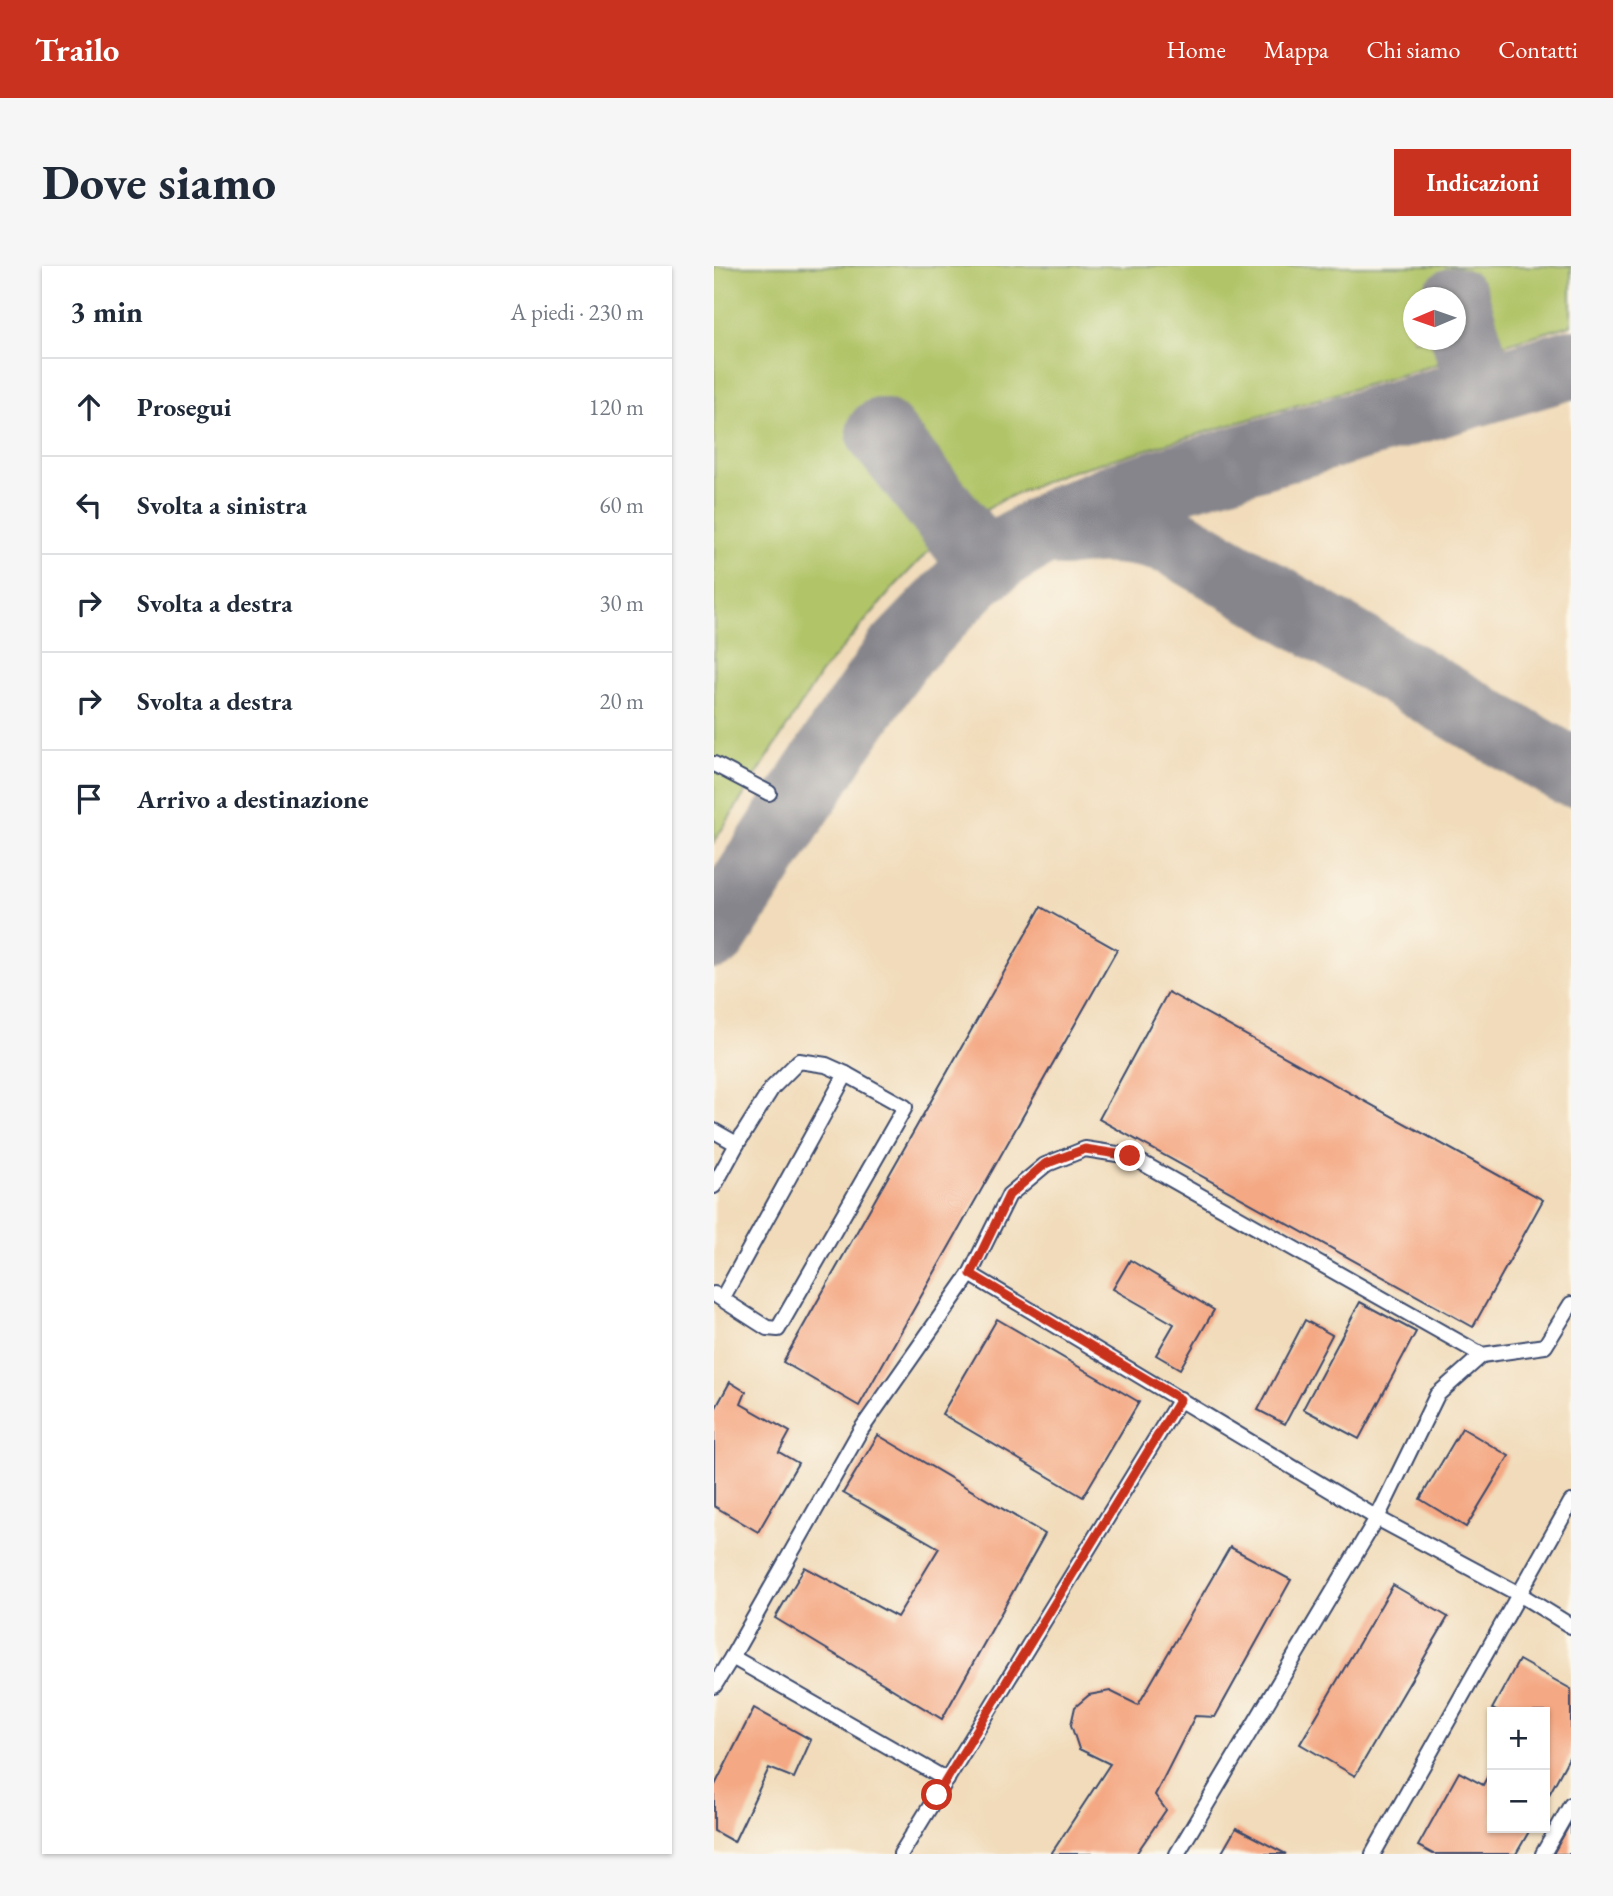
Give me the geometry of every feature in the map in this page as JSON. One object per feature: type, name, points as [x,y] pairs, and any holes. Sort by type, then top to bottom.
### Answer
[{"type":"lane","points":[[714,764],[769,793]]},
{"type":"lane","points":[[714,1186],[772,1088],[799,1061],[826,1065],[846,1074],[905,1107],[778,1329],[768,1328],[718,1297],[846,1074]]},
{"type":"lane","points":[[714,1131],[737,1144]]},
{"type":"lane","points":[[714,1686],[860,1432],[971,1274],[1009,1195],[1045,1164],[1085,1149],[1130,1156],[1482,1355]]},
{"type":"lane","points":[[971,1274],[1377,1518],[1519,1594],[1571,1626]]},
{"type":"lane","points":[[1177,1854],[1377,1518],[1437,1395],[1482,1355],[1545,1346],[1571,1304]]},
{"type":"lane","points":[[901,1854],[1180,1399]]},
{"type":"lane","points":[[1373,1854],[1571,1502]]},
{"type":"lane","points":[[732,1657],[947,1780]]},
{"type":"lane","points":[[1543,1854],[1571,1805]]},
{"type":"green space","points":[[714,266],[1571,266],[1571,325],[1063,474],[1002,500],[939,540],[895,586],[821,673],[714,842]]},
{"type":"building","points":[[1041,907],[1117,950],[859,1406],[783,1362]]},
{"type":"building","points":[[1168,992],[1543,1200],[1473,1327],[1099,1119]]},
{"type":"building","points":[[1130,1260],[1214,1310],[1180,1369],[1156,1355],[1174,1324],[1113,1289]]},
{"type":"building","points":[[1360,1302],[1416,1332],[1359,1439],[1303,1409]]},
{"type":"building","points":[[997,1319],[1139,1402],[1083,1497],[942,1414]]},
{"type":"building","points":[[1305,1320],[1332,1335],[1285,1424],[1258,1410]]},
{"type":"building","points":[[730,1382],[746,1392],[741,1404],[790,1432],[779,1452],[798,1463],[758,1532],[714,1506],[714,1411]]},
{"type":"building","points":[[1462,1428],[1509,1456],[1466,1527],[1420,1499]]},
{"type":"building","points":[[878,1435],[1045,1534],[942,1719],[775,1618],[805,1567],[897,1617],[939,1548],[843,1493]]},
{"type":"building","points":[[1230,1547],[1291,1580],[1215,1717],[1195,1716],[1155,1795],[1166,1810],[1136,1854],[1051,1854],[1110,1764],[1079,1749],[1071,1725],[1075,1707],[1089,1695],[1110,1691],[1138,1705]]},
{"type":"building","points":[[1393,1585],[1448,1617],[1355,1776],[1300,1744]]},
{"type":"building","points":[[1519,1660],[1571,1689],[1571,1754],[1550,1793],[1550,1707],[1493,1707]]},
{"type":"building","points":[[754,1708],[811,1740],[794,1778],[769,1768],[734,1842],[714,1831],[714,1787]]},
{"type":"building","points":[[1459,1772],[1483,1785],[1487,1777],[1487,1833],[1528,1833],[1516,1854],[1433,1854],[1418,1846]]},
{"type":"building","points":[[1571,1822],[1571,1854],[1553,1854]]},
{"type":"building","points":[[1236,1828],[1286,1854],[1221,1854]]},
{"type":"taxiway","points":[[1465,395],[1475,384],[1477,373],[1466,338]]},
{"type":"taxiway","points":[[714,934],[840,738],[898,654],[972,577],[1002,554],[1060,520],[1122,495],[1571,364]]},
{"type":"taxiway","points":[[881,433],[968,543],[975,562],[972,577]]},
{"type":"taxiway","points":[[1063,532],[1119,529],[1174,541],[1571,772]]},
{"type":"route","points":[[937,1795],[1180,1399],[971,1274],[1009,1195],[1045,1164],[1085,1149],[1130,1156]]}]
